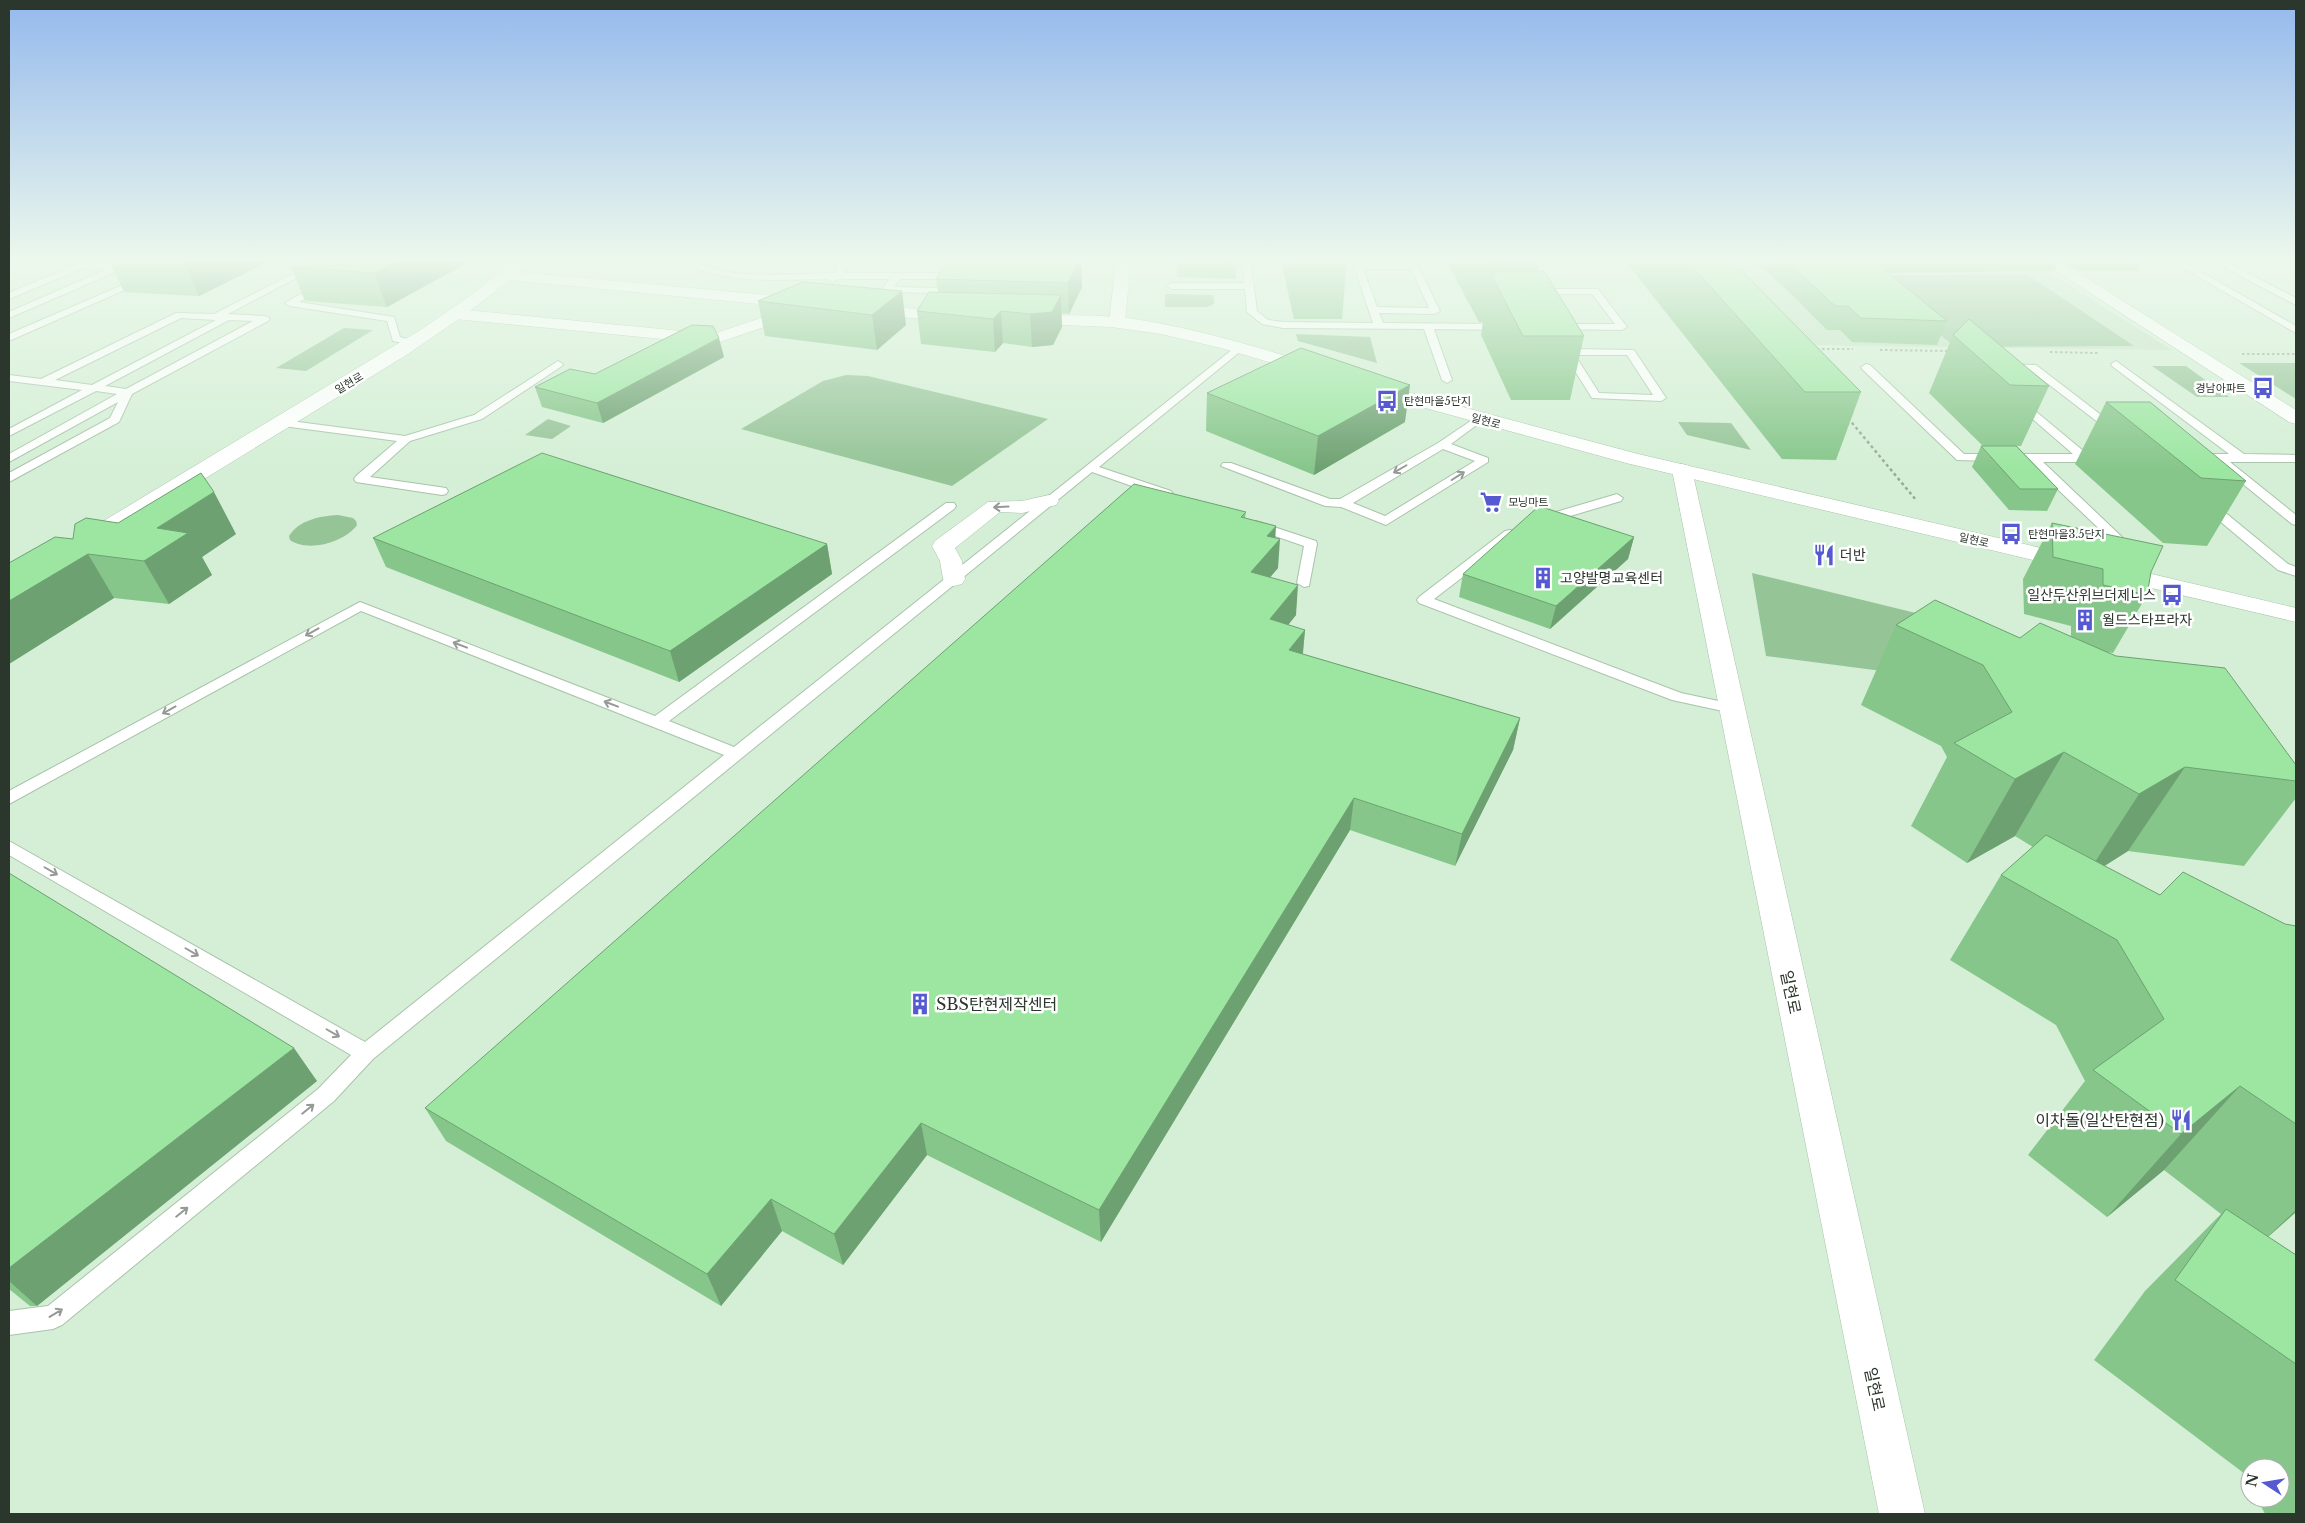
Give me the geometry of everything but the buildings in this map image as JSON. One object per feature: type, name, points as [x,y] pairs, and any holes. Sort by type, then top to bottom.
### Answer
[{"type":"main road","name":"일현로","points":[[66,554],[283,423],[433,328]]},
{"type":"main road","points":[[601,328],[714,339],[746,328]]},
{"type":"main road","points":[[1153,328],[1238,348],[1330,375]]},
{"type":"main road","points":[[2154,328],[2296,418]]},
{"type":"main road","name":"일현로","points":[[1358,384],[1478,419],[1682,470],[2296,614]]},
{"type":"main road","name":"일현로","points":[[1682,470],[1902,1514]]},
{"type":"main road","points":[[954,579],[951,561],[943,546],[995,506],[1022,507],[1049,501]]},
{"type":"lane","points":[[9,338],[30,328]]},
{"type":"lane","points":[[46,381],[153,328]]},
{"type":"lane","points":[[9,433],[207,328]]},
{"type":"lane","points":[[9,459],[128,392],[248,328]]},
{"type":"lane","points":[[394,328],[396,339],[412,342]]},
{"type":"lane","points":[[1428,328],[1447,380]]},
{"type":"lane","points":[[1552,328],[1596,396],[1662,398],[1630,352],[1568,352]]},
{"type":"lane","points":[[9,1323],[53,1317],[326,1095],[366,1053],[1238,348]]},
{"type":"lane","points":[[442,490],[360,479],[406,439],[478,417],[558,364]]},
{"type":"lane","points":[[2116,364],[2241,458]]},
{"type":"lane","points":[[1866,367],[1961,458],[2101,458]]},
{"type":"lane","points":[[1995,367],[2032,367],[2127,440]]},
{"type":"lane","points":[[9,378],[128,392]]},
{"type":"lane","points":[[9,478],[115,420],[128,392]]},
{"type":"lane","points":[[2012,397],[2084,458]]},
{"type":"lane","points":[[1343,503],[1442,445],[1478,419]]},
{"type":"lane","points":[[283,423],[406,439]]},
{"type":"lane","points":[[1227,466],[1329,503],[1343,503],[1386,521],[1484,460],[1442,445]]},
{"type":"lane","points":[[2032,458],[2116,538]]},
{"type":"lane","points":[[2183,458],[2296,458]]},
{"type":"lane","points":[[2219,458],[2296,521]]},
{"type":"lane","points":[[1091,468],[1182,500]]},
{"type":"lane","points":[[2195,494],[2283,567],[2296,572]]},
{"type":"lane","points":[[1617,498],[1524,525],[1424,600],[1677,697],[1732,708]]},
{"type":"lane","points":[[657,722],[950,506]]},
{"type":"lane","points":[[1247,522],[1311,544],[1304,583]]},
{"type":"lane","points":[[9,798],[360,606],[737,754]]},
{"type":"lane","points":[[9,847],[366,1053]]},
{"type":"path","points":[[1810,349],[1859,350]]},
{"type":"path","points":[[1878,350],[1957,351]]},
{"type":"path","points":[[2046,352],[2105,353]]},
{"type":"path","points":[[2238,354],[2296,354]]},
{"type":"path","points":[[1846,416],[1920,506]]},
{"type":"shaded area","points":[[344,328],[373,330],[306,371],[276,368]]},
{"type":"shaded area","points":[[1788,328],[2137,328],[2172,350],[1804,345]]},
{"type":"shaded area","points":[[1932,328],[2107,328],[2134,346],[1955,347]]},
{"type":"shaded area","points":[[1296,334],[1370,337],[1377,363],[1298,341]]},
{"type":"shaded area","points":[[2239,363],[2296,363],[2296,399]]},
{"type":"shaded area","points":[[2152,366],[2186,366],[2229,397],[2197,397]]},
{"type":"shaded area","points":[[846,375],[868,376],[1048,419],[952,486],[741,429],[823,381]]},
{"type":"shaded area","points":[[548,419],[571,426],[552,439],[525,435]]},
{"type":"shaded area","points":[[1678,422],[1731,423],[1751,450],[1687,435]]},
{"type":"shaded area","points":[[338,515],[353,518],[357,525],[335,541],[306,546],[290,540],[289,536],[298,526],[324,516]]},
{"type":"shaded area","points":[[1752,573],[2165,674],[2182,710],[1766,656]]},
{"type":"place","name":"경남아파트","points":[[2263,388]]},
{"type":"place","name":"탄현마을5단지","points":[[1387,401]]},
{"type":"place","name":"모닝마트","points":[[1491,502]]},
{"type":"place","name":"탄현마을3.5단지","points":[[2011,534]]},
{"type":"place","name":"더반","points":[[1824,555]]},
{"type":"place","name":"고양발명교육센터","points":[[1543,578]]},
{"type":"place","name":"일산두산위브더제니스","points":[[2172,595]]},
{"type":"place","name":"월드스타프라자","points":[[2085,620]]},
{"type":"place","name":"SBS탄현제작센터","points":[[920,1004]]},
{"type":"place","name":"이차돌(일산탄현점)","points":[[2181,1120]]}]
